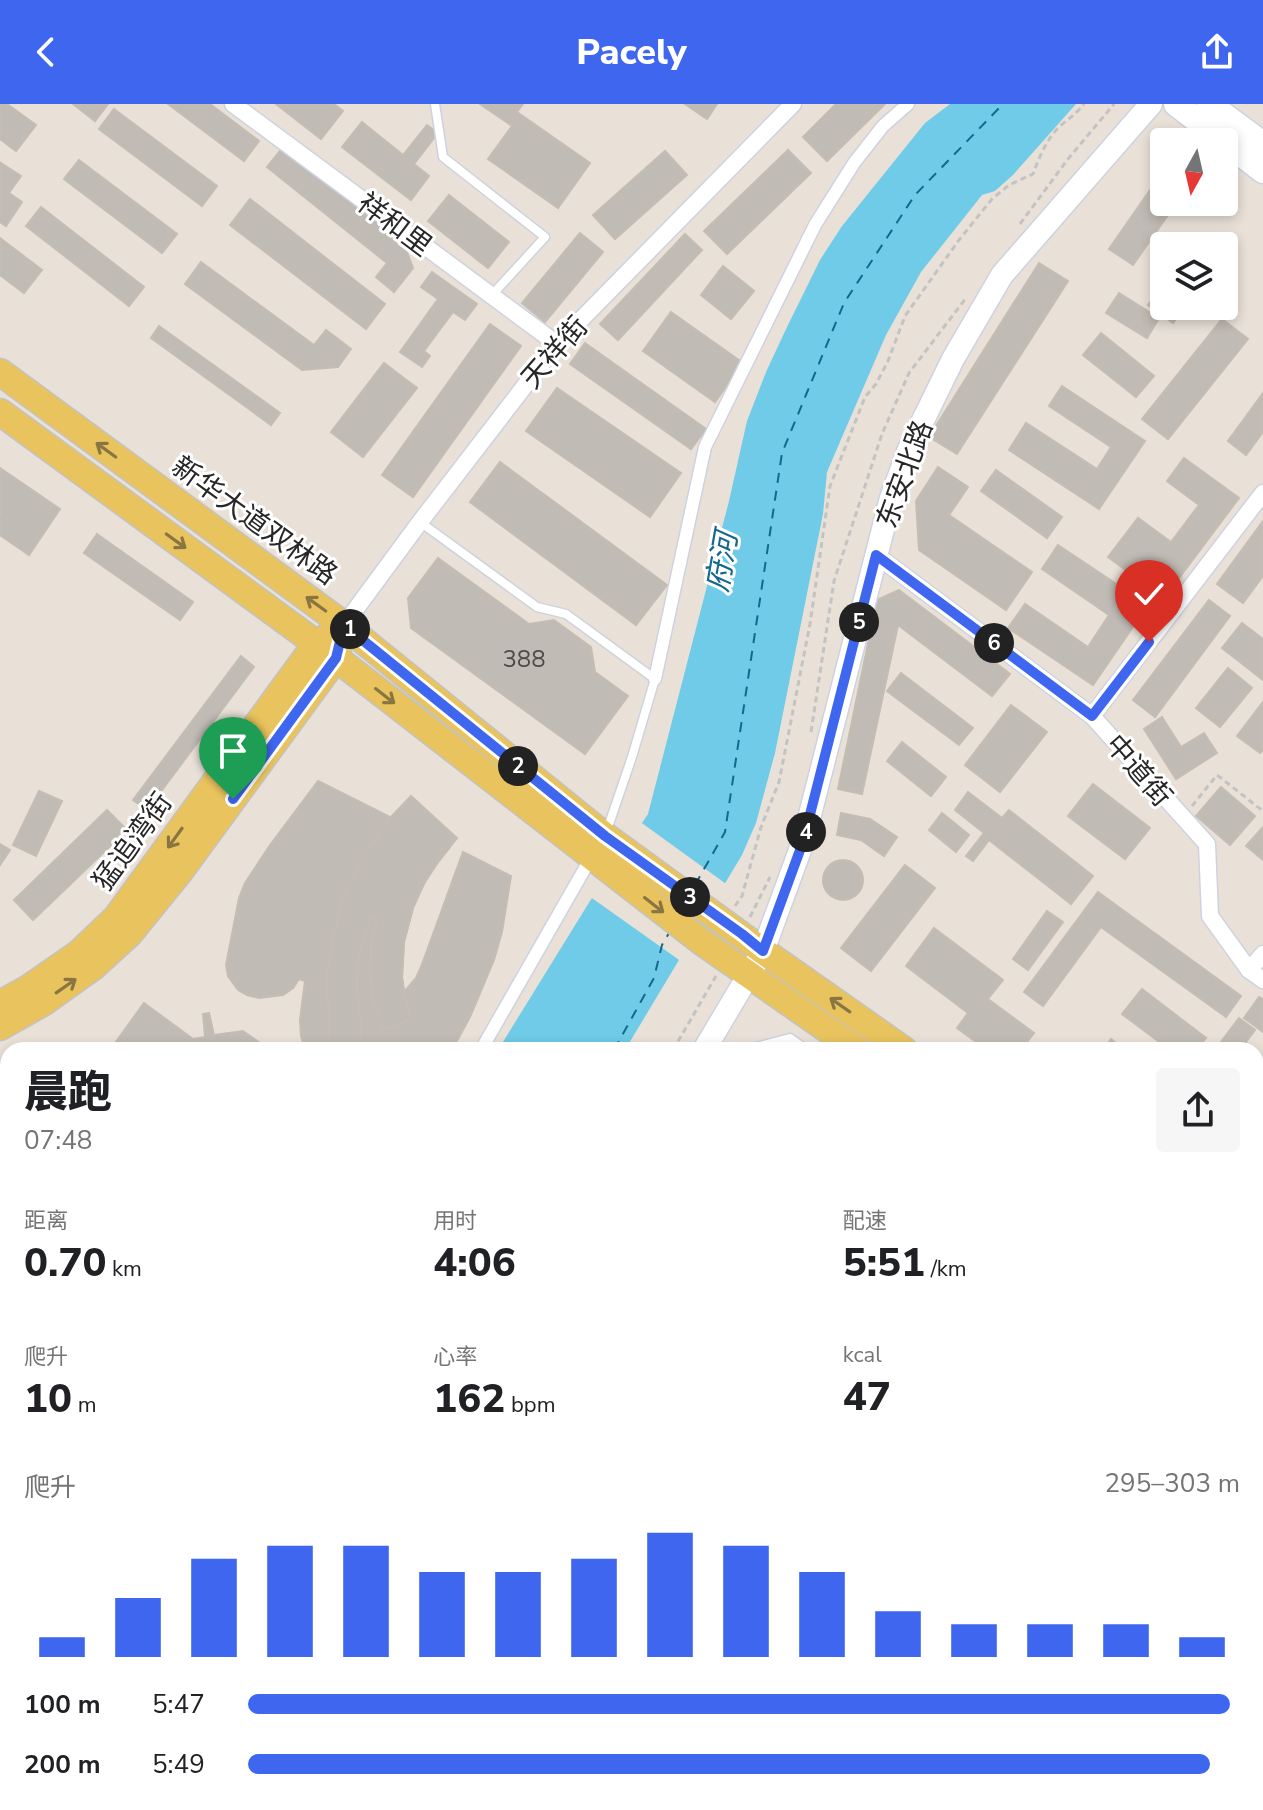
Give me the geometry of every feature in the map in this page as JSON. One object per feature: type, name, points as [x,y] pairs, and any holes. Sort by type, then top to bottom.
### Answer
[{"type":"main road","points":[[1176,104],[1263,171]]},
{"type":"main road","points":[[1209,104],[1263,144]]},
{"type":"main road","name":"新华大道双林路","points":[[0,372],[344,625],[605,851]]},
{"type":"main road","points":[[0,412],[605,851],[722,921],[893,1042]]},
{"type":"main road","name":"猛追湾街","points":[[0,1027],[44,1002],[93,967],[129,934],[181,870],[344,625]]},
{"type":"main road","name":"猛追湾街","points":[[0,1004],[78,954],[116,918],[326,651]]},
{"type":"main road","points":[[605,851],[702,942],[845,1042]]},
{"type":"street","name":"祥和里","points":[[233,104],[557,344]]},
{"type":"street","name":"天祥街","points":[[344,625],[557,344],[793,104]]},
{"type":"street","points":[[655,679],[705,447],[815,225],[854,163],[883,126],[908,104]]},
{"type":"street","name":"东安北路","points":[[709,1042],[763,951],[803,842],[891,498],[909,449],[953,359],[1002,275],[1151,104]]},
{"type":"street","name":"中道街","points":[[1256,975],[1210,916],[1207,844],[1092,716],[1263,493]]},
{"type":"street","points":[[876,555],[1092,716]]},
{"type":"street","points":[[486,1042],[605,851]]},
{"type":"street","points":[[1256,975],[1263,954]]},
{"type":"lane","points":[[435,104],[443,157],[545,237],[491,295]]},
{"type":"lane","points":[[420,522],[537,607],[566,614],[655,679],[605,851]]},
{"type":"lane","points":[[775,1042],[790,1038],[796,1042]]},
{"type":"path","points":[[722,921],[742,896],[761,827],[779,782],[810,624],[830,486],[865,397],[888,361],[905,316],[959,240],[992,199],[1009,185],[1033,174],[1043,148],[1057,128],[1073,117],[1084,104]]},
{"type":"path","points":[[1178,813],[1192,806],[1217,775],[1263,811]]},
{"type":"water","name":"府河","points":[[950,104],[1076,104],[1013,175],[995,191],[982,195],[921,272],[886,335],[827,472],[823,514],[775,753],[756,823],[742,855],[630,1042],[503,1042],[648,814],[747,421],[766,372],[820,260],[842,226],[925,123]]},
{"type":"pier","points":[[639,821],[729,886],[682,962],[589,896]]},
{"type":"building","points":[[0,104],[7,104],[36,125],[16,151],[0,139]]},
{"type":"building","points":[[73,104],[108,104],[95,121]]},
{"type":"building","points":[[168,104],[210,104],[259,141],[244,161]]},
{"type":"building","points":[[276,104],[334,104],[343,111],[321,139]]},
{"type":"building","points":[[480,104],[523,104],[517,112],[590,163],[558,208],[488,159],[512,126]]},
{"type":"building","points":[[685,104],[717,104],[707,119]]},
{"type":"building","points":[[836,104],[885,104],[827,161],[803,137]]},
{"type":"building","points":[[114,109],[217,186],[202,206],[99,129]]},
{"type":"building","points":[[362,122],[403,155],[427,125],[438,133],[414,164],[429,176],[411,200],[342,147]]},
{"type":"building","points":[[284,146],[402,239],[413,268],[394,292],[376,277],[387,263],[267,167]]},
{"type":"building","points":[[788,150],[811,173],[727,254],[704,231]]},
{"type":"building","points":[[665,151],[687,175],[615,239],[593,215]]},
{"type":"building","points":[[79,160],[177,234],[162,253],[64,179]]},
{"type":"building","points":[[1,163],[21,176],[9,193],[22,202],[6,226],[0,222]]},
{"type":"building","points":[[1150,190],[1150,216],[1167,216],[1156,232],[1150,232],[1150,241],[1133,265],[1109,249]]},
{"type":"building","points":[[449,195],[509,242],[488,268],[428,221]]},
{"type":"building","points":[[250,199],[385,304],[366,329],[230,225]]},
{"type":"building","points":[[41,207],[144,287],[129,306],[26,226]]},
{"type":"building","points":[[580,233],[603,252],[545,322],[522,303]]},
{"type":"building","points":[[685,234],[702,250],[618,340],[600,324]]},
{"type":"building","points":[[0,238],[42,270],[24,293],[0,275]]},
{"type":"building","points":[[201,262],[314,345],[326,330],[351,349],[338,367],[302,370],[185,284]]},
{"type":"building","points":[[1039,263],[1068,281],[957,454],[929,437]]},
{"type":"building","points":[[723,266],[754,291],[731,319],[701,295]]},
{"type":"building","points":[[432,272],[477,304],[465,320],[453,312],[424,351],[430,356],[422,367],[400,352],[438,299],[421,287]]},
{"type":"building","points":[[1119,293],[1150,312],[1150,320],[1158,320],[1147,338],[1106,313]]},
{"type":"building","points":[[671,312],[743,363],[715,402],[643,351]]},
{"type":"building","points":[[1221,320],[1248,339],[1168,439],[1142,419]]},
{"type":"building","points":[[490,324],[521,346],[413,497],[382,475]]},
{"type":"building","points":[[159,326],[280,413],[271,425],[151,338]]},
{"type":"building","points":[[1101,333],[1154,376],[1136,397],[1083,355]]},
{"type":"building","points":[[585,343],[706,429],[691,449],[570,364]]},
{"type":"building","points":[[384,363],[417,388],[363,457],[331,432]]},
{"type":"building","points":[[1062,386],[1145,441],[1099,509],[1009,450],[1026,423],[1097,469],[1111,447],[1049,406]]},
{"type":"building","points":[[557,388],[681,473],[650,517],[526,431]]},
{"type":"building","points":[[1263,393],[1263,432],[1246,455],[1228,441]]},
{"type":"building","points":[[1184,458],[1239,498],[1164,598],[1108,557],[1138,518],[1171,542],[1199,505],[1167,481]]},
{"type":"building","points":[[500,462],[667,585],[636,625],[470,502]]},
{"type":"building","points":[[938,467],[968,487],[949,515],[1032,572],[1006,610],[919,550],[916,501]]},
{"type":"building","points":[[0,468],[60,509],[29,555],[0,535]]},
{"type":"building","points":[[996,470],[1062,517],[1047,538],[981,491]]},
{"type":"building","points":[[1263,521],[1263,576],[1243,603],[1217,584]]},
{"type":"building","points":[[97,534],[193,602],[180,620],[84,553]]},
{"type":"building","points":[[1058,545],[1148,605],[1093,685],[1008,628],[1025,604],[1088,647],[1109,615],[1042,569]]},
{"type":"building","points":[[438,558],[529,624],[554,620],[591,647],[595,672],[628,696],[585,754],[411,628],[408,598]]},
{"type":"building","points":[[899,590],[1010,674],[992,696],[898,625],[862,794],[838,789],[877,600]]},
{"type":"building","points":[[1209,600],[1230,616],[1155,717],[1133,700]]},
{"type":"building","points":[[1242,623],[1263,639],[1263,680],[1222,648]]},
{"type":"building","points":[[241,656],[254,667],[147,810],[133,800]]},
{"type":"building","points":[[1228,668],[1252,688],[1220,727],[1196,708]]},
{"type":"building","points":[[901,673],[973,728],[959,745],[887,691]]},
{"type":"building","points":[[1263,702],[1263,750],[1260,753],[1237,736]]},
{"type":"building","points":[[1011,705],[1047,732],[1000,792],[965,765]]},
{"type":"building","points":[[1162,717],[1181,747],[1204,733],[1217,753],[1176,779],[1144,729]]},
{"type":"building","points":[[902,742],[946,777],[931,796],[887,761]]},
{"type":"building","points":[[318,781],[450,847],[428,875],[413,908],[404,942],[404,992],[421,967],[463,852],[511,876],[494,960],[456,1042],[303,1042],[300,1020],[305,981],[299,979],[283,995],[259,998],[238,990],[228,976],[226,965],[239,898],[270,845]]},
{"type":"building","points":[[1093,784],[1150,828],[1125,859],[1068,816]]},
{"type":"building","points":[[1221,787],[1255,816],[1230,845],[1196,816]]},
{"type":"building","points":[[39,791],[62,801],[36,856],[13,845]]},
{"type":"building","points":[[968,792],[1002,818],[1009,810],[1093,876],[1071,904],[989,840],[973,861],[966,856],[984,833],[955,810]]},
{"type":"building","points":[[411,796],[457,838],[420,890],[404,942],[402,977],[411,1019],[382,1030],[374,1005],[370,975],[371,946],[377,920],[370,918],[358,966],[360,1042],[328,1042],[327,978],[340,909],[366,853],[391,817]]},
{"type":"building","points":[[107,810],[127,830],[33,920],[14,900]]},
{"type":"building","points":[[841,813],[870,819],[897,837],[884,856],[861,840],[837,835]]},
{"type":"building","points":[[942,813],[969,835],[956,852],[929,830]]},
{"type":"building","points":[[1263,827],[1263,860],[1246,846]]},
{"type":"building","points":[[0,844],[10,850],[0,865]]},
{"type":"building","points":[[843,860],[857,866],[863,880],[857,894],[843,900],[829,894],[823,880],[829,866]]},
{"type":"building","points":[[905,865],[935,888],[871,971],[841,948]]},
{"type":"building","points":[[1098,892],[1241,996],[1226,1017],[1101,927],[1043,1006],[1024,992]]},
{"type":"building","points":[[1047,911],[1063,922],[1028,970],[1013,959]]},
{"type":"building","points":[[934,928],[1003,980],[988,999],[1034,1033],[1027,1042],[976,1042],[957,1028],[968,1013],[906,966]]},
{"type":"building","points":[[1142,989],[1206,1038],[1203,1042],[1159,1042],[1122,1014]]},
{"type":"building","points":[[1259,997],[1263,999],[1263,1032],[1244,1018]]},
{"type":"building","points":[[144,1003],[193,1039],[205,1037],[203,1014],[209,1013],[214,1035],[243,1031],[259,1042],[116,1042]]},
{"type":"building","points":[[1239,1018],[1255,1030],[1246,1042],[1221,1042]]},
{"type":"ferry route","points":[[695,885],[725,832],[782,453],[844,303],[915,195],[1003,104]]},
{"type":"ferry route","points":[[618,1042],[654,978],[662,945],[669,933]]},
{"type":"route","points":[[233,799],[336,658],[344,625],[605,836],[763,951],[803,842],[876,555],[1092,716],[1149,642]]}]
